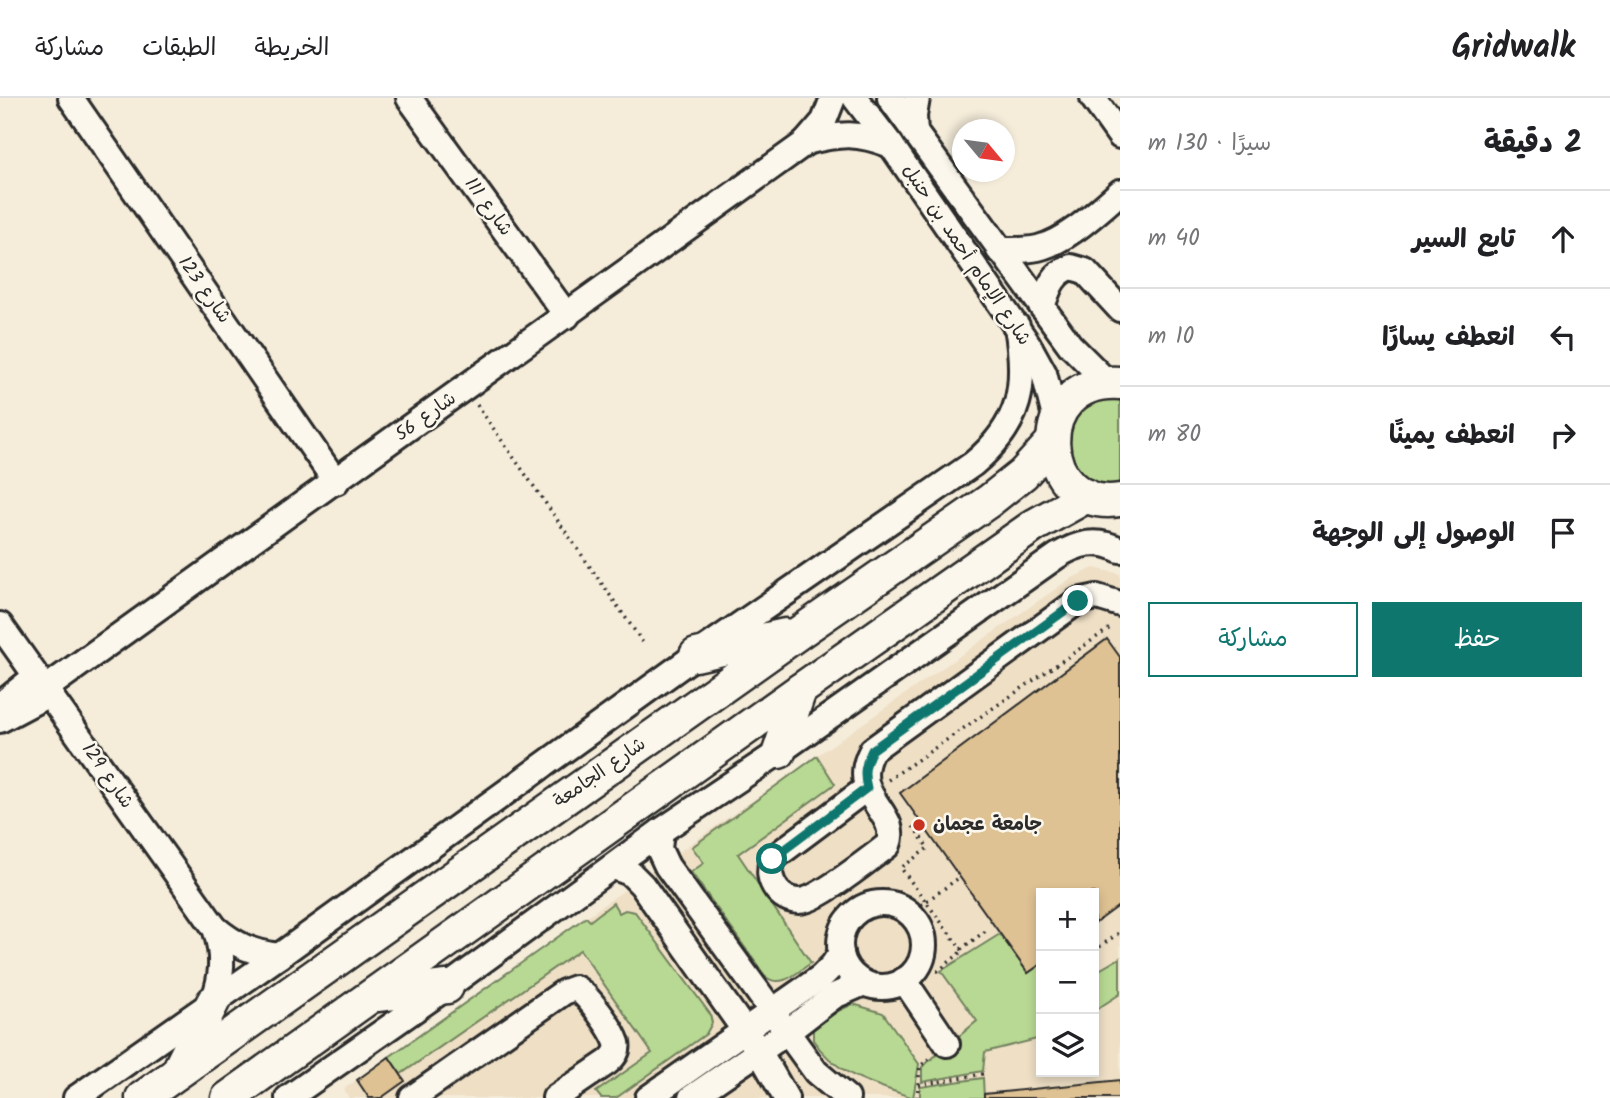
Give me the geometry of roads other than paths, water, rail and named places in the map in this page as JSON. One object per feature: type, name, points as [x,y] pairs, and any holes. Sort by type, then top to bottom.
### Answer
[{"type":"main road","name":"شارع الجامعة","points":[[142,1098],[998,495],[1023,474],[1054,431],[1070,399],[1081,390],[1116,382]]},
{"type":"main road","points":[[1054,431],[1058,468],[1066,480],[1110,501]]},
{"type":"main road","points":[[228,1098],[1035,525],[1110,501]]},
{"type":"main road","points":[[696,655],[800,632]]},
{"type":"main road","points":[[779,752],[800,690]]},
{"type":"main road","points":[[375,995],[447,987]]},
{"type":"main road","points":[[178,1073],[213,1002]]},
{"type":"street","name":"شارع 123","points":[[71,98],[336,482]]},
{"type":"street","name":"شارع 111","points":[[409,98],[567,316]]},
{"type":"street","name":"شارع 56","points":[[0,720],[43,686],[336,482],[805,143],[824,121],[833,98]]},
{"type":"street","name":"شارع الإمام أحمد بن حنبل","points":[[855,98],[891,145],[1017,326],[1044,373],[1052,397],[1054,431]]},
{"type":"street","name":"شارع الإمام أحمد بن حنبل","points":[[890,98],[1070,345],[1116,382]]},
{"type":"street","points":[[915,134],[917,98]]},
{"type":"street","points":[[1093,98],[1120,136]]},
{"type":"street","name":"شارع 56","points":[[805,143],[847,134],[871,137],[891,145]]},
{"type":"street","points":[[999,250],[1038,248],[1058,240],[1120,192]]},
{"type":"street","points":[[1094,212],[1105,213],[1120,206]]},
{"type":"street","points":[[1075,229],[1120,309]]},
{"type":"street","points":[[1042,307],[1051,282],[1065,269],[1078,268],[1104,282]]},
{"type":"street","points":[[76,1098],[279,956],[696,655],[990,450],[1005,432],[1015,412],[1021,390],[1023,367],[1017,326]]},
{"type":"street","points":[[299,1094],[661,831],[779,752],[1067,549],[1096,542],[1120,550]]},
{"type":"street","points":[[874,786],[772,859],[768,872],[780,895],[791,900],[804,901],[888,845],[891,829],[874,786],[864,775],[872,750],[1049,619],[1078,601],[1097,597],[1120,604]]},
{"type":"street","name":"شارع 129","points":[[0,625],[215,928],[244,948],[279,956]]},
{"type":"street","name":"شارع 56","points":[[0,705],[43,686]]},
{"type":"street","points":[[661,831],[659,849],[677,879],[786,1033],[821,1077],[848,1098]]},
{"type":"street","points":[[614,867],[630,873],[651,897],[752,1041],[786,1098]]},
{"type":"street","points":[[651,897],[677,879]]},
{"type":"street","points":[[840,879],[859,909]]},
{"type":"street","points":[[886,902],[918,907],[924,940],[923,956],[910,975],[891,986],[864,983],[853,976],[841,953],[841,936],[847,921],[859,909],[886,902]]},
{"type":"street","name":"شارع 129","points":[[213,1002],[220,982],[222,962],[215,928]]},
{"type":"street","points":[[691,1098],[752,1041],[772,1012],[828,972],[841,953]]},
{"type":"street","points":[[910,975],[947,1044]]},
{"type":"street","points":[[648,1098],[752,1041],[786,1033],[834,996],[864,983]]},
{"type":"street","points":[[412,1098],[564,992],[575,988],[586,995],[613,1036],[617,1050],[614,1057],[565,1095]]},
{"type":"place","name":"جامعة عجمان","points":[[919,825]]}]
